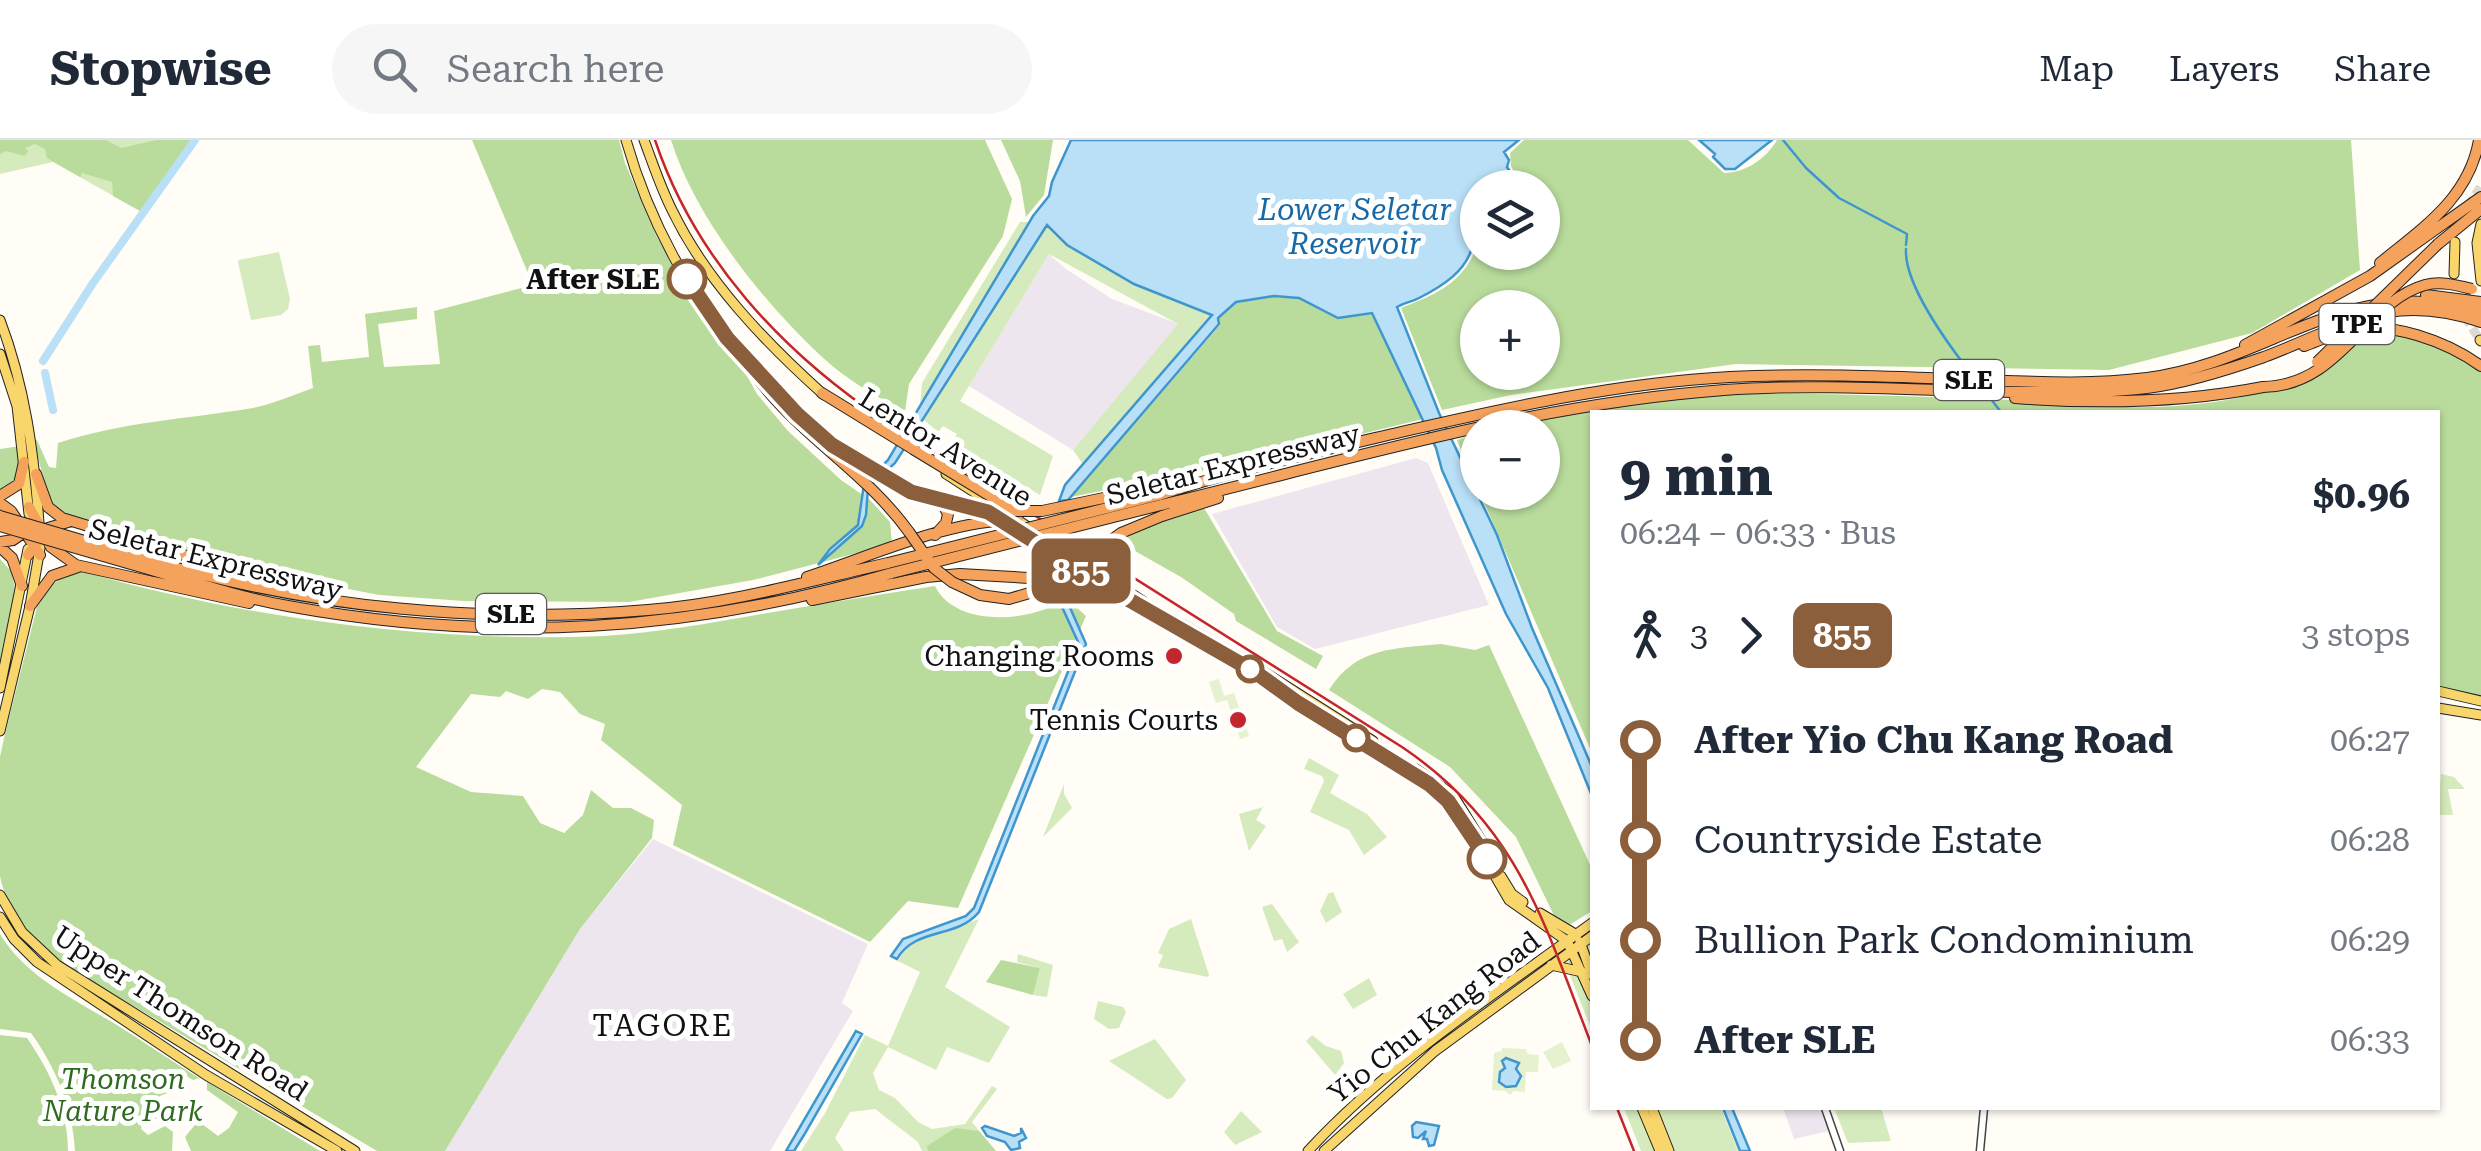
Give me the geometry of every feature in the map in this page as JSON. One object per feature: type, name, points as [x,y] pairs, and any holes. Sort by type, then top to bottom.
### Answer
[{"type":"highway","points":[[2353,287],[2452,202],[2473,164],[2480,140]]},
{"type":"highway","name":"TPE","points":[[2233,355],[2242,346],[2353,287],[2481,197]]},
{"type":"highway","name":"TPE","points":[[1979,393],[2055,401],[2114,401],[2212,396],[2264,387],[2316,363],[2438,244],[2481,209]]},
{"type":"highway","points":[[2264,387],[2292,383],[2318,369],[2344,350],[2401,295],[2439,283],[2478,287]]},
{"type":"highway","points":[[2411,300],[2436,295],[2481,302]]},
{"type":"highway","name":"Seletar Expressway","points":[[1160,501],[1213,478],[1605,390],[1728,378],[1846,376],[2111,382],[2192,369],[2352,309],[2411,300],[2481,312]]},
{"type":"highway","name":"Seletar Expressway","points":[[1450,427],[1604,402],[1800,386],[1979,393],[2112,392],[2153,387],[2265,356],[2350,320],[2375,314],[2434,311],[2481,322]]},
{"type":"highway","points":[[2265,356],[2286,353],[2347,330],[2376,328],[2408,333],[2481,366]]},
{"type":"highway","points":[[742,354],[776,403],[880,495],[942,575],[980,595],[1010,599],[1034,593],[1063,577],[1160,501]]},
{"type":"highway","points":[[822,393],[1015,511],[1160,501]]},
{"type":"highway","name":"Seletar Expressway","points":[[0,526],[156,567],[331,599],[423,610],[545,614],[647,610],[890,568],[1160,501],[1234,492],[1244,485],[1427,432]]},
{"type":"highway","points":[[24,462],[19,484],[0,499],[67,560],[230,600],[284,606]]},
{"type":"highway","points":[[36,474],[54,514],[331,599]]},
{"type":"highway","points":[[934,536],[946,523],[948,514],[940,499]]},
{"type":"highway","name":"Seletar Expressway","points":[[0,516],[284,606],[442,628],[544,630],[684,620],[802,597],[890,568]]},
{"type":"highway","points":[[794,586],[805,578],[934,536],[1001,520],[1018,520]]},
{"type":"highway","points":[[22,586],[12,558],[0,545],[56,524],[74,522]]},
{"type":"highway","points":[[30,606],[52,576],[84,566]]},
{"type":"highway","points":[[802,597],[826,598],[960,574],[1098,582]]},
{"type":"main road","name":"Lentor Avenue","points":[[626,140],[665,238],[706,308],[742,354],[819,435],[872,472],[905,489],[978,508],[1074,560],[1243,659],[1432,779],[1453,795],[1464,810],[1512,894],[1574,942]]},
{"type":"main road","name":"Lentor Avenue","points":[[644,140],[680,224],[733,302],[822,393]]},
{"type":"main road","points":[[632,160],[638,152],[648,151]]},
{"type":"main road","points":[[665,238],[679,234],[680,224]]},
{"type":"main road","points":[[2478,287],[2476,243],[2481,224]]},
{"type":"main road","points":[[2454,274],[2455,242]]},
{"type":"main road","points":[[0,320],[19,375],[36,474],[30,606],[0,731]]},
{"type":"main road","points":[[0,354],[17,406],[34,532],[0,688]]},
{"type":"main road","name":"Lentor Avenue","points":[[894,440],[1018,520],[1098,582],[1242,664],[1429,784],[1448,801],[1466,826],[1509,900],[1558,927]]},
{"type":"main road","points":[[2440,691],[2481,700]]},
{"type":"main road","points":[[2440,708],[2481,715]]},
{"type":"main road","name":"Upper Thomson Road","points":[[0,895],[22,932],[58,966],[356,1151]]},
{"type":"main road","name":"Upper Thomson Road","points":[[0,918],[14,939],[38,962],[192,1066],[337,1151]]},
{"type":"main road","points":[[1588,970],[1550,960],[1558,927],[1590,923]]},
{"type":"main road","name":"Yio Chu Kang Road","points":[[1324,1151],[1435,1051],[1574,942],[1590,925]]},
{"type":"main road","name":"Yio Chu Kang Road","points":[[1574,942],[1590,939]]},
{"type":"main road","points":[[1574,942],[1588,970]]},
{"type":"main road","name":"Yio Chu Kang Road","points":[[1308,1151],[1331,1126],[1435,1038],[1550,960]]},
{"type":"main road","points":[[183,1060],[194,1053]]},
{"type":"main road","points":[[192,1066],[194,1053]]},
{"type":"main road","points":[[1643,1110],[1660,1151]]},
{"type":"main road","points":[[1653,1110],[1669,1151]]},
{"type":"street","points":[[1829,1110],[1842,1151]]},
{"type":"street","points":[[1980,1151],[1984,1110]]},
{"type":"shaded area","points":[[1049,254],[1112,299],[1179,324],[1073,450],[969,386]]},
{"type":"shaded area","points":[[1416,458],[1428,463],[1489,605],[1315,649],[1277,627],[1212,514]]},
{"type":"shaded area","points":[[653,839],[868,944],[842,1003],[853,1011],[770,1151],[445,1151],[580,929]]},
{"type":"shaded area","points":[[1784,1110],[1824,1110],[1833,1130],[1794,1139]]},
{"type":"green space","points":[[0,140],[193,140],[142,212],[53,162],[0,174]]},
{"type":"green space","points":[[0,140],[106,140],[121,148],[157,140],[193,140],[142,212],[113,196],[112,182],[82,173],[80,177],[47,158],[45,149],[35,144],[25,148],[25,156],[6,151],[0,154]]},
{"type":"green space","points":[[472,140],[619,140],[656,235],[723,344],[788,431],[841,480],[870,500],[890,522],[892,544],[753,580],[629,602],[464,601],[379,595],[277,575],[63,513],[49,501],[34,441],[37,440],[49,467],[56,468],[58,443],[130,426],[253,408],[313,388],[308,346],[320,345],[322,362],[369,357],[365,314],[417,307],[417,319],[378,324],[384,367],[440,364],[434,311],[533,285]]},
{"type":"green space","points":[[671,140],[985,140],[1012,199],[1003,236],[909,384],[905,412],[840,372],[776,310],[713,228]]},
{"type":"green space","points":[[1001,140],[1053,140],[1044,195],[1026,217],[1020,181]]},
{"type":"green space","points":[[1524,140],[1688,140],[1724,173],[1754,164],[1777,140],[2351,140],[2360,270],[2252,333],[2109,370],[1736,364],[1560,388],[1560,290],[1460,290],[1460,390],[1547,390],[1442,410],[1401,308],[1447,286],[1463,270],[1560,270],[1560,170],[1513,170],[1510,153]]},
{"type":"green space","points":[[1020,222],[1030,222],[920,406],[922,383]]},
{"type":"green space","points":[[1047,225],[1067,245],[1212,315],[1084,466],[1073,450],[1178,324],[1049,254],[960,401],[1053,456],[1040,495],[952,443],[957,434],[943,426],[938,432],[924,420]]},
{"type":"green space","points":[[279,252],[290,299],[288,309],[281,315],[251,320],[238,262]]},
{"type":"green space","points":[[1274,296],[1299,298],[1338,318],[1373,313],[1423,419],[1246,462],[1071,497],[1220,325],[1218,319],[1236,302]]},
{"type":"green space","points":[[2371,331],[2428,344],[2481,368],[2481,696],[2440,687],[2440,410],[1594,410],[1664,399],[1757,394],[1967,398],[2132,407],[2187,405],[2237,398],[2286,383],[2316,367],[2342,346]]},
{"type":"green space","points":[[1590,411],[1590,748],[1487,510],[1560,510],[1560,416]]},
{"type":"green space","points":[[20,446],[17,481],[0,492],[0,449]]},
{"type":"green space","points":[[1204,508],[1277,631],[1323,656],[1316,669],[1236,621],[1234,614],[1181,577],[1119,542],[1140,528]]},
{"type":"green space","points":[[0,559],[11,571],[15,588],[0,672]]},
{"type":"green space","points":[[84,572],[276,615],[473,636],[643,633],[935,586],[945,600],[977,615],[1034,613],[1066,598],[1086,616],[958,908],[908,901],[870,942],[673,845],[682,805],[601,740],[605,724],[580,714],[560,692],[542,689],[528,699],[506,691],[500,697],[471,694],[416,767],[471,792],[523,796],[540,823],[564,833],[583,815],[591,790],[613,808],[631,808],[654,820],[652,838],[580,929],[445,1151],[377,1151],[43,952],[11,907],[0,876],[0,757],[4,738],[38,603],[56,581]]},
{"type":"green space","points":[[1441,644],[1475,650],[1489,645],[1590,865],[1590,912],[1561,930],[1516,837],[1450,767],[1329,690],[1364,657],[1392,649]]},
{"type":"green space","name":"Tennis Courts","points":[[1219,679],[1224,696],[1234,693],[1249,736],[1240,739],[1227,700],[1216,703],[1209,682]]},
{"type":"green space","points":[[1309,758],[1339,775],[1330,793],[1367,814],[1387,837],[1364,855],[1349,830],[1310,812],[1324,781],[1322,776],[1304,769]]},
{"type":"green space","points":[[2441,774],[2454,777],[2465,789],[2448,789],[2453,815],[2440,815]]},
{"type":"green space","points":[[1064,784],[1064,794],[1072,808],[1043,837]]},
{"type":"green space","points":[[1263,807],[1256,820],[1266,826],[1249,851],[1239,814]]},
{"type":"green space","points":[[1333,892],[1342,912],[1326,923],[1320,911]]},
{"type":"green space","points":[[1272,904],[1299,942],[1287,952],[1282,939],[1274,941],[1262,907]]},
{"type":"green space","points":[[979,919],[945,987],[1010,1027],[989,1063],[947,1047],[936,1070],[888,1047],[873,1073],[879,1090],[895,1098],[918,1122],[932,1129],[965,1124],[992,1086],[997,1089],[972,1122],[996,1151],[922,1151],[918,1142],[875,1109],[850,1112],[835,1138],[844,1151],[801,1151],[865,1035],[888,1046],[920,972],[898,961],[907,946]]},
{"type":"green space","points":[[1191,919],[1208,977],[1158,967],[1163,955],[1158,953],[1169,929]]},
{"type":"green space","name":"Thomson Nature Park","points":[[0,934],[22,962],[50,985],[199,1078],[193,1080],[183,1074],[177,1077],[175,1090],[160,1096],[160,1103],[166,1107],[159,1118],[142,1123],[141,1129],[148,1135],[165,1126],[173,1132],[172,1151],[75,1151],[67,1104],[40,1046],[31,1033],[0,1029]]},
{"type":"green space","points":[[1590,944],[1590,1026],[1565,963]]},
{"type":"green space","points":[[1018,954],[1053,965],[1047,997],[1033,995],[1040,968],[1017,962]]},
{"type":"green space","points":[[1001,960],[1040,968],[1033,995],[986,982]]},
{"type":"green space","points":[[1369,978],[1377,995],[1353,1009],[1343,994]]},
{"type":"green space","points":[[1098,1001],[1123,1007],[1126,1012],[1119,1028],[1109,1029],[1094,1019]]},
{"type":"green space","points":[[0,1035],[27,1038],[43,1064],[61,1106],[68,1151],[0,1151]]},
{"type":"green space","points":[[1312,1035],[1341,1051],[1344,1063],[1335,1075],[1306,1041]]},
{"type":"green space","points":[[1155,1039],[1186,1080],[1172,1098],[1167,1099],[1109,1061]]},
{"type":"green space","points":[[1562,1042],[1571,1061],[1553,1069],[1543,1052]]},
{"type":"green space","points":[[1502,1048],[1526,1049],[1528,1054],[1539,1055],[1538,1072],[1526,1072],[1525,1092],[1514,1091],[1510,1095],[1492,1090],[1494,1053]]},
{"type":"green space","points":[[207,1082],[320,1151],[191,1151],[185,1137],[198,1121],[218,1136],[229,1128],[238,1112],[207,1090]]},
{"type":"green space","points":[[1625,1110],[1722,1110],[1738,1151],[1641,1151]]},
{"type":"green space","points":[[1835,1110],[1882,1110],[1891,1141],[1848,1143]]},
{"type":"green space","points":[[1241,1111],[1262,1132],[1235,1145],[1224,1132]]},
{"type":"green space","points":[[955,1128],[979,1131],[996,1151],[928,1151],[927,1146]]},
{"type":"water","name":"Lower Seletar Reservoir","points":[[1071,140],[1519,140],[1504,152],[1509,170],[1460,170],[1460,269],[1438,287],[1397,307],[1460,457],[1460,510],[1485,510],[1497,535],[1590,762],[1590,791],[1548,688],[1506,614],[1442,470],[1436,448],[1372,313],[1338,318],[1299,298],[1274,296],[1236,302],[1218,318],[1219,324],[1068,500],[1059,501],[1065,485],[1212,315],[1134,284],[1067,245],[1047,225],[895,463],[868,488],[862,526],[818,565],[858,525],[864,484],[888,460],[1033,216],[1049,196]]},
{"type":"water","points":[[1699,140],[1772,140],[1735,169],[1725,169]]},
{"type":"water","points":[[1061,587],[1086,644],[979,912],[959,926],[914,942],[897,959],[891,956],[903,939],[966,916],[974,908],[1079,644],[1057,596]]},
{"type":"water","points":[[856,1031],[862,1034],[804,1135],[794,1151],[786,1151]]},
{"type":"water","points":[[1506,1058],[1519,1063],[1516,1069],[1521,1076],[1516,1086],[1506,1087],[1499,1082]]},
{"type":"water","points":[[1724,1110],[1733,1110],[1750,1151],[1740,1151]]},
{"type":"water","points":[[1416,1122],[1439,1126],[1434,1145],[1429,1146],[1427,1139],[1423,1139],[1426,1131],[1418,1138],[1413,1137],[1412,1126]]},
{"type":"water","points":[[982,1128],[1014,1136],[1021,1133],[1021,1128],[1026,1138],[1019,1142],[1020,1148],[1011,1150],[1005,1142],[987,1136]]},
{"type":"waterway","points":[[43,361],[93,283],[195,140]]},
{"type":"waterway","points":[[1783,140],[1839,198],[1907,234],[1906,245]]},
{"type":"waterway","points":[[1906,249],[1907,263],[1920,296],[1969,371]]},
{"type":"waterway","points":[[45,373],[53,410]]},
{"type":"waterway","points":[[1990,398],[1999,410]]},
{"type":"tunnel","points":[[2468,206],[2481,186]]},
{"type":"tunnel","points":[[2465,317],[2480,340]]},
{"type":"railway","points":[[655,140],[672,183],[718,263],[746,299],[811,365],[885,421],[1402,747],[1441,777],[1474,809],[1523,880],[1590,1041]]},
{"type":"railway","points":[[1618,1110],[1634,1151]]},
{"type":"bus line","name":"855","points":[[687,279],[727,338],[797,414],[832,445],[892,484],[988,512],[1098,582],[1255,672],[1429,784],[1448,801],[1487,859]]},
{"type":"place","name":"After SLE","points":[[687,279]]},
{"type":"place","name":"Changing Rooms","points":[[1174,656]]},
{"type":"place","name":"Tennis Courts","points":[[1238,720]]},
{"type":"district","name":"TAGORE","points":[[663,1026]]}]
